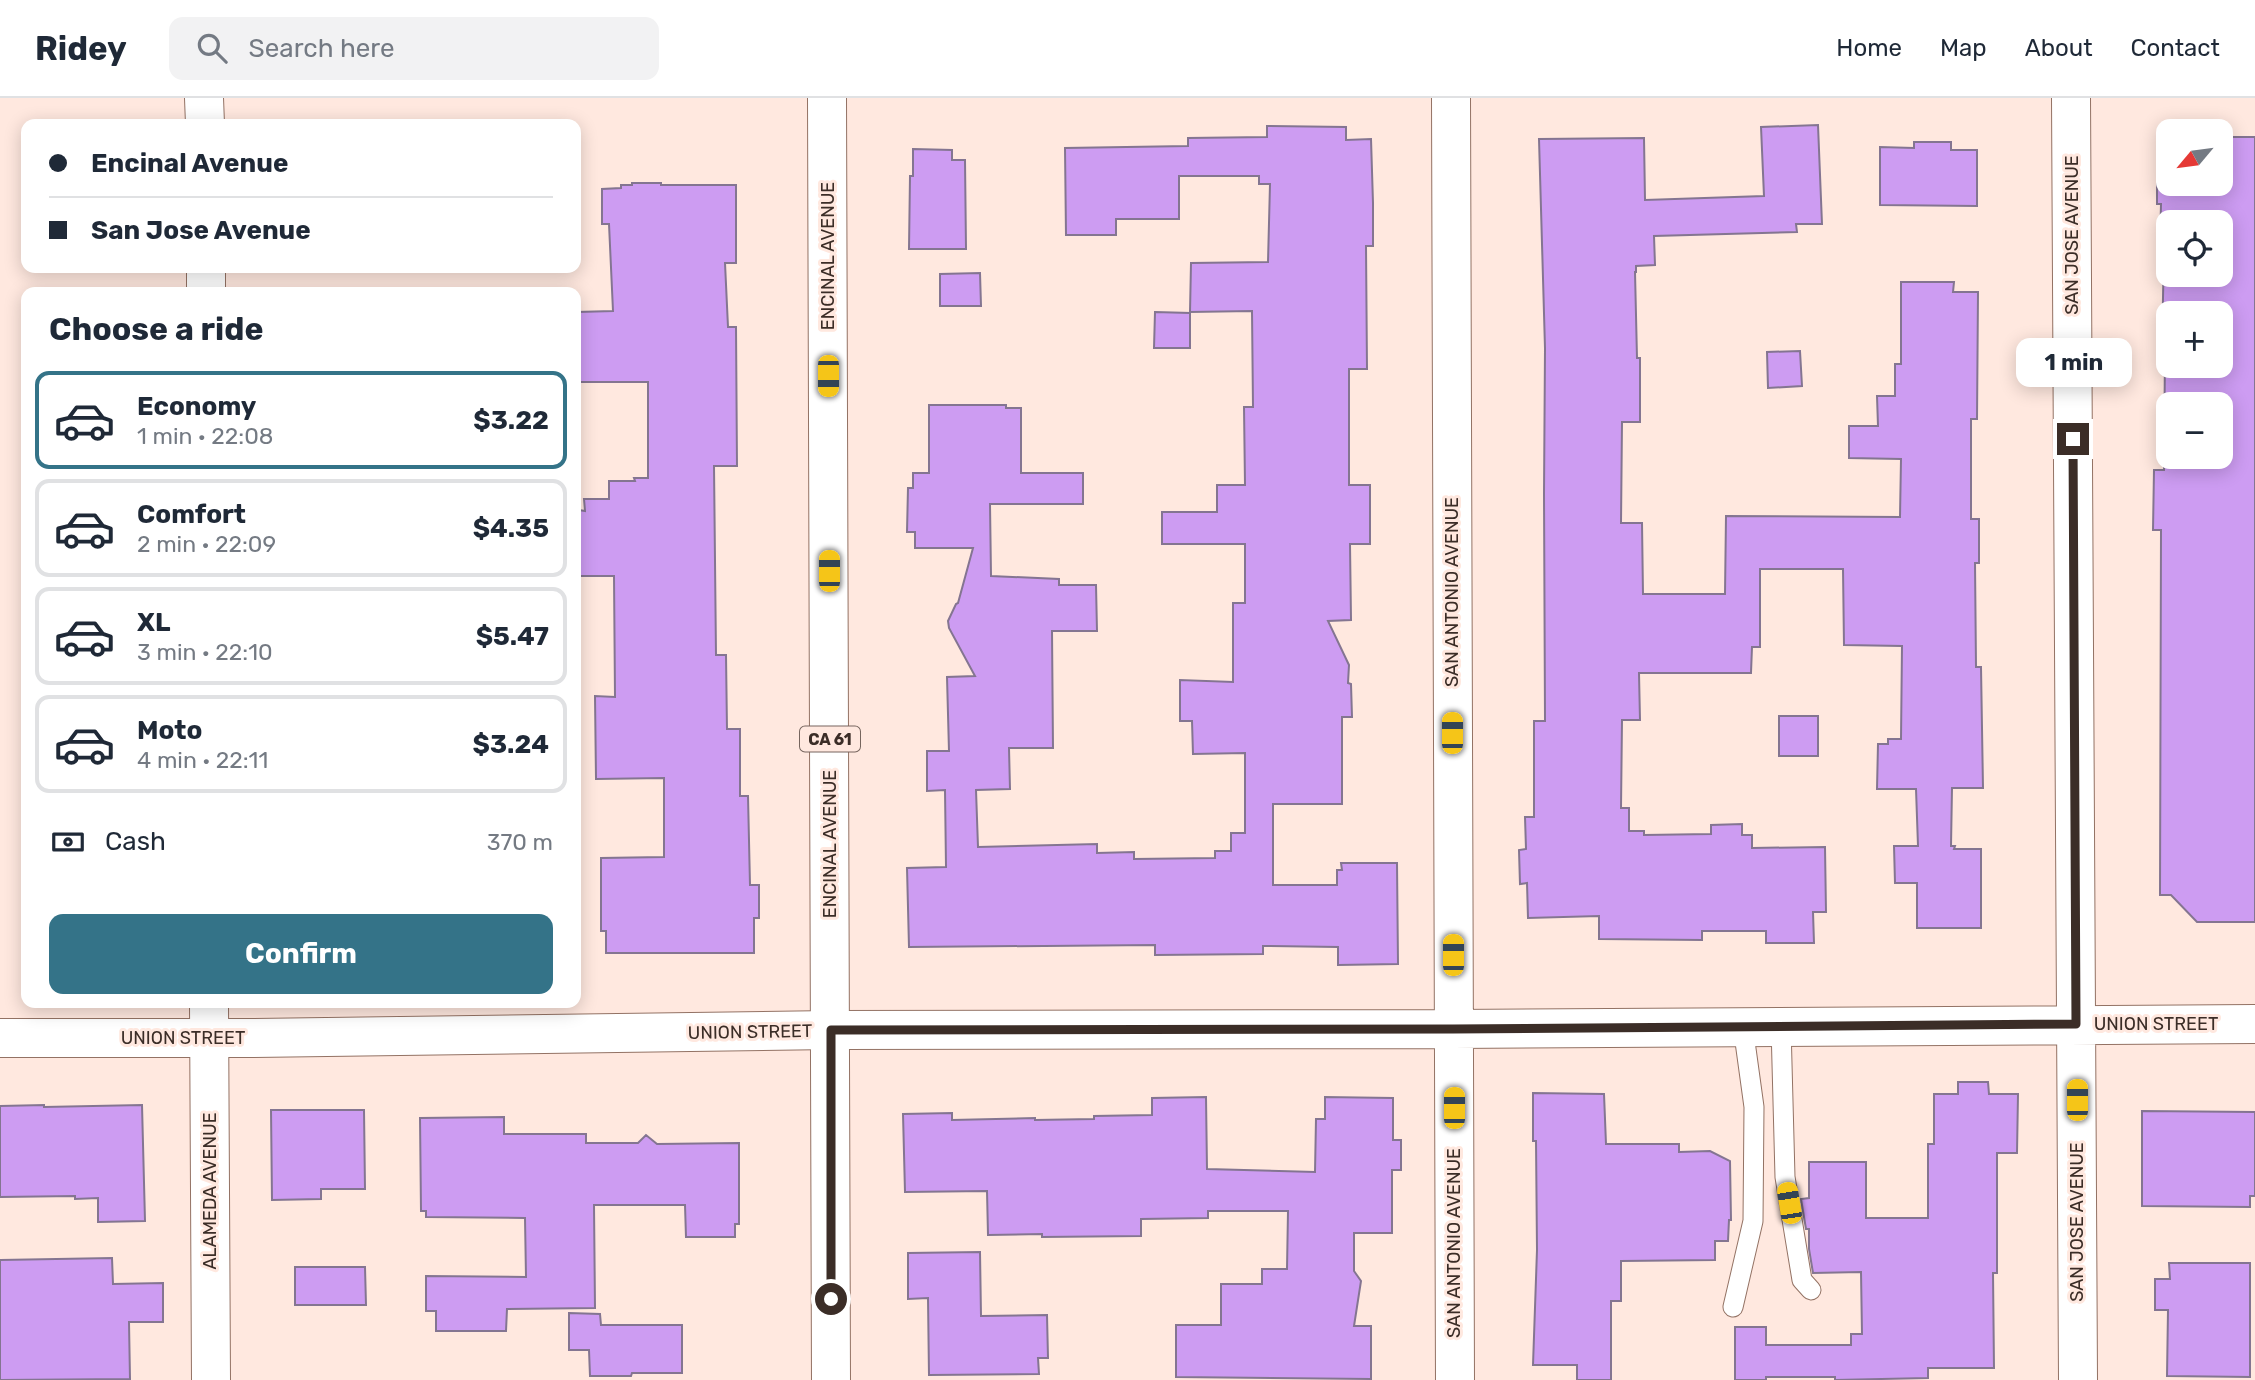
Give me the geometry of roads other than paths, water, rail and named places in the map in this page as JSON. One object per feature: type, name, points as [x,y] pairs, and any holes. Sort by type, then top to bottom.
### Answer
[{"type":"street","points":[[204,98],[205,119]]},
{"type":"street","name":"ENCINAL AVENUE","points":[[827,98],[831,1380]]},
{"type":"street","name":"SAN ANTONIO AVENUE","points":[[1451,98],[1455,1380]]},
{"type":"street","name":"SAN JOSE AVENUE","points":[[2071,98],[2078,1380]]},
{"type":"street","name":"UNION STREET","points":[[0,1038],[209,1020],[831,1030],[2255,1024]]},
{"type":"street","name":"ALAMEDA AVENUE","points":[[209,1020],[211,1380]]},
{"type":"lane","points":[[1781,1026],[1785,1177],[1801,1280],[1811,1290]]},
{"type":"lane","points":[[1733,1307],[1753,1221],[1754,1107],[1743,1027]]}]
